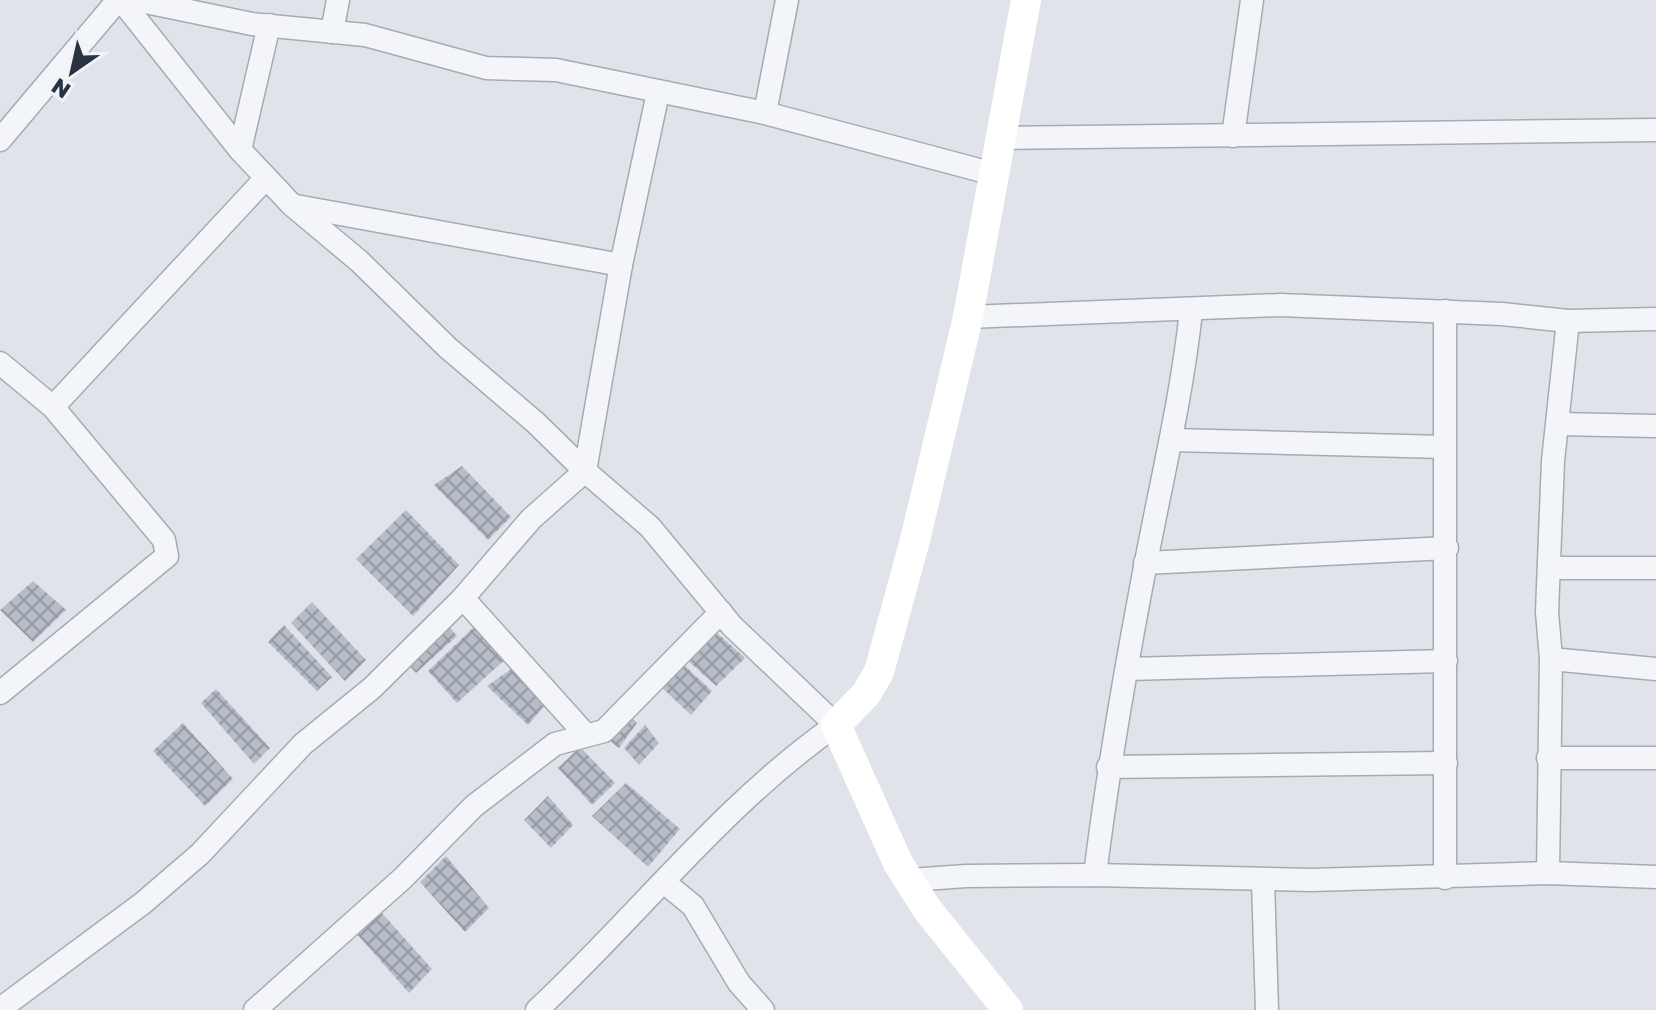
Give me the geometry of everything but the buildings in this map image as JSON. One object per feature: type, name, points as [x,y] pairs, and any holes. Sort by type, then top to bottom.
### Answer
[{"type":"street","points":[[0,140],[120,0],[240,150],[292,205],[359,261],[448,348],[650,527],[721,612],[836,725],[927,909],[1008,1010]]},
{"type":"street","points":[[136,0],[206,7],[269,25],[365,35],[486,68],[556,70],[765,113],[994,174]]},
{"type":"street","points":[[332,32],[338,0]]},
{"type":"street","points":[[765,113],[787,0]]},
{"type":"street","points":[[537,1010],[807,745],[836,725],[866,694],[879,672],[968,317],[1026,0]]},
{"type":"street","points":[[1233,136],[1252,0]]},
{"type":"street","points":[[240,150],[269,25]]},
{"type":"street","points":[[0,1009],[143,903],[200,854],[303,744],[372,688],[463,598],[531,519],[585,471],[621,265],[658,93]]},
{"type":"street","points":[[1001,138],[1656,130]]},
{"type":"street","points":[[53,407],[266,178]]},
{"type":"street","points":[[292,205],[621,265]]},
{"type":"street","points":[[968,317],[1191,311],[1280,305],[1445,311],[1568,321],[1656,319]]},
{"type":"street","points":[[1095,875],[1108,767],[1145,563],[1173,440],[1191,311]]},
{"type":"street","points":[[1445,311],[1445,878]]},
{"type":"street","points":[[1548,873],[1551,659],[1547,612],[1558,424],[1568,321]]},
{"type":"street","points":[[0,363],[53,407],[164,540],[167,556],[0,693]]},
{"type":"street","points":[[1558,424],[1656,426]]},
{"type":"street","points":[[1173,440],[1444,447]]},
{"type":"street","points":[[1145,563],[1447,548]]},
{"type":"street","points":[[1550,568],[1656,568]]},
{"type":"street","points":[[463,598],[586,735]]},
{"type":"street","points":[[255,1010],[403,878],[474,806],[555,744],[604,731],[721,612]]},
{"type":"street","points":[[1551,659],[1656,669]]},
{"type":"street","points":[[1127,669],[1446,661]]},
{"type":"street","points":[[1548,758],[1656,758]]},
{"type":"street","points":[[1108,767],[1446,763]]},
{"type":"street","points":[[910,880],[966,876],[1095,875],[1263,881],[1548,873],[1656,877]]},
{"type":"street","points":[[1263,881],[1267,1010]]},
{"type":"street","points":[[664,882],[693,906],[739,983],[763,1010]]}]
